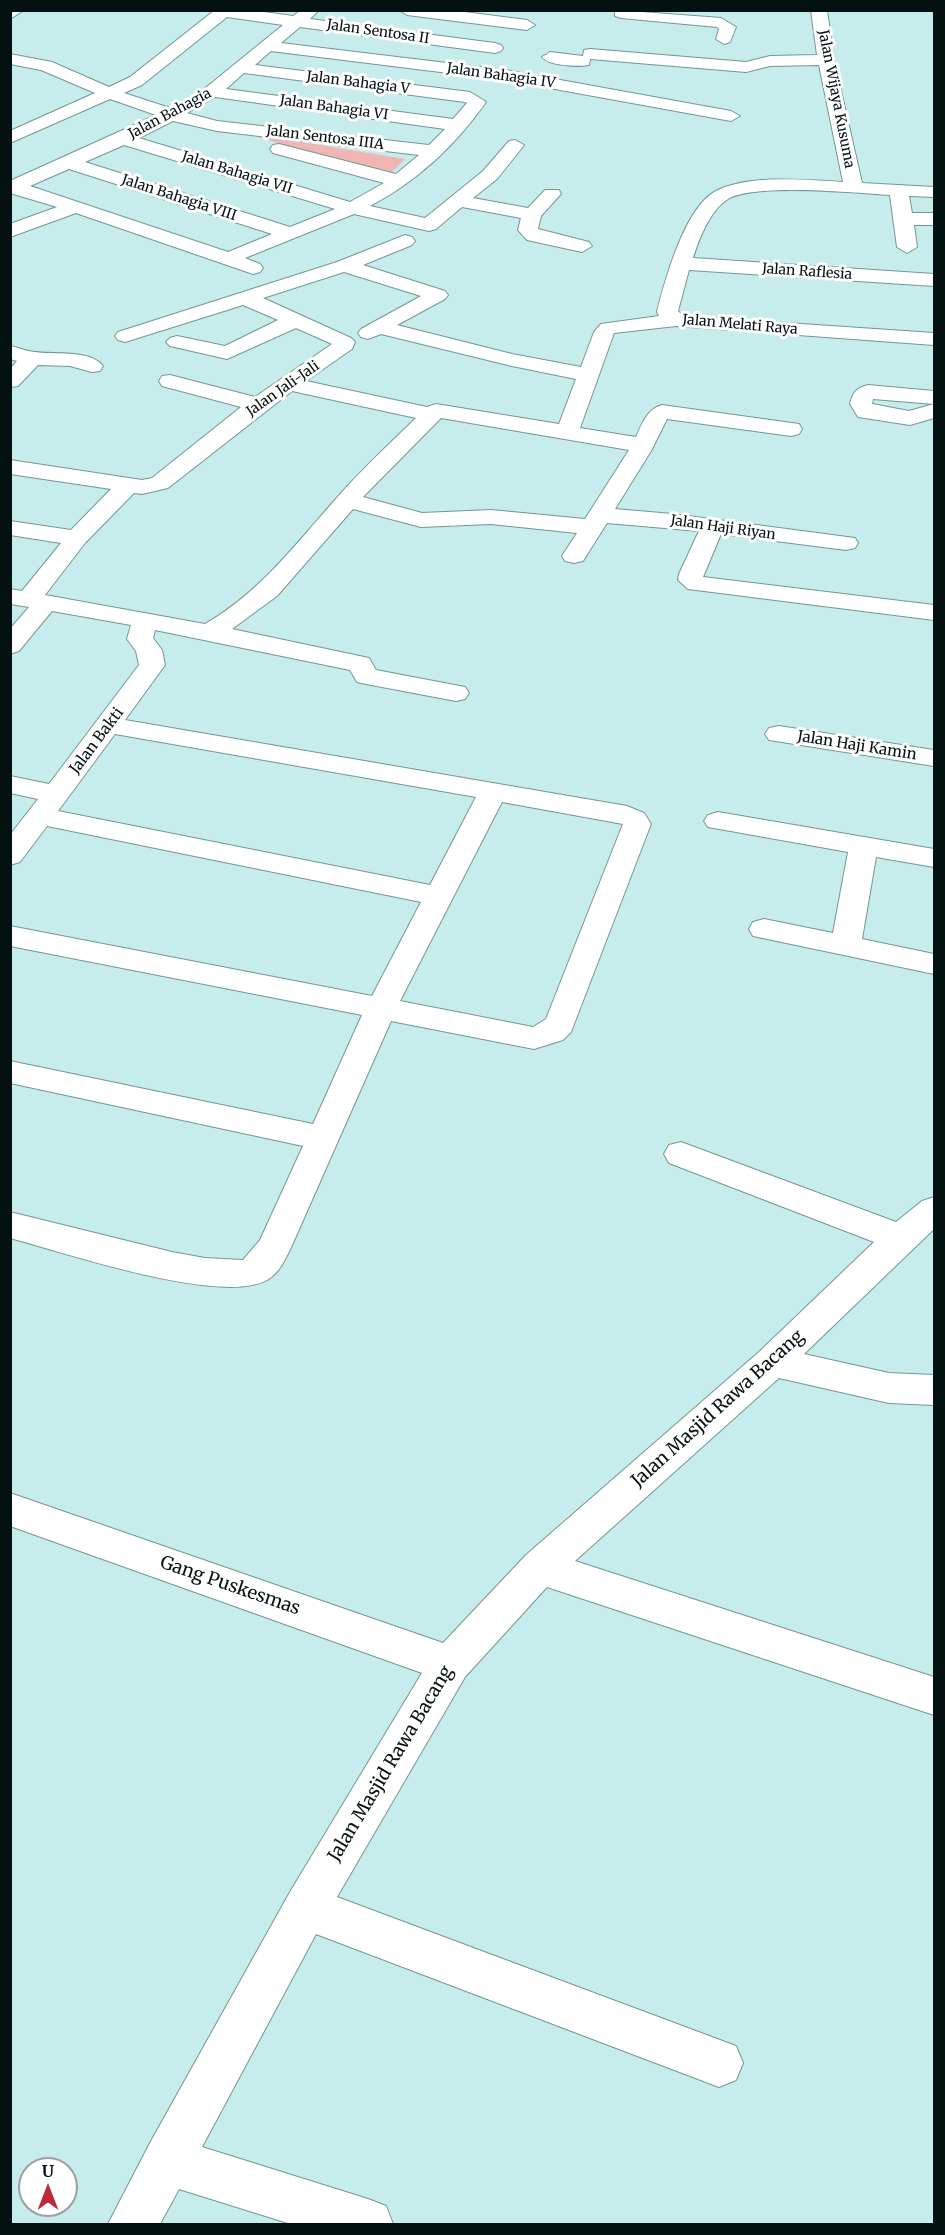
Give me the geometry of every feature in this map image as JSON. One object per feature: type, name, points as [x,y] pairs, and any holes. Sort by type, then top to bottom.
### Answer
[{"type":"street","points":[[10,14],[16,10]]},
{"type":"street","points":[[407,10],[454,13],[528,25]]},
{"type":"street","name":"Jalan Wijaya Kusuma","points":[[819,10],[825,60],[853,183],[851,187]]},
{"type":"street","points":[[10,138],[112,94],[136,81],[225,11]]},
{"type":"street","name":"Jalan Sentosa II","points":[[225,11],[304,16],[495,48]]},
{"type":"street","points":[[619,14],[721,23],[729,27],[724,39]]},
{"type":"street","name":"Jalan Bahagia","points":[[12,188],[123,139],[213,92],[304,16]]},
{"type":"street","points":[[567,85],[587,58],[599,36]]},
{"type":"street","name":"Jalan Bahagia IV","points":[[268,46],[505,75],[731,117]]},
{"type":"street","points":[[558,47],[550,57],[752,67],[770,61],[825,60]]},
{"type":"street","points":[[10,59],[65,72],[112,94],[172,115],[217,126],[266,145],[399,181]]},
{"type":"street","name":"Jalan Bahagia V","points":[[241,68],[475,98],[477,102],[456,125]]},
{"type":"street","name":"Jalan Bahagia VI","points":[[213,92],[456,125]]},
{"type":"street","points":[[236,255],[351,208],[399,181],[456,125]]},
{"type":"street","name":"Jalan Sentosa IIIA","points":[[217,126],[432,151]]},
{"type":"street","name":"Jalan Bahagia VII","points":[[123,139],[351,208],[429,225],[458,201]]},
{"type":"street","points":[[458,201],[490,174],[515,145]]},
{"type":"street","name":"Jalan Bahagia VIII","points":[[69,163],[289,233]]},
{"type":"street","name":"Jalan Melati Raya","points":[[934,192],[851,187],[729,190],[721,194],[703,219],[680,263],[667,312],[676,320],[934,339]]},
{"type":"street","points":[[12,188],[76,207],[291,283]]},
{"type":"street","points":[[898,191],[907,247]]},
{"type":"street","points":[[552,194],[532,214],[528,230],[534,236],[582,246]]},
{"type":"street","points":[[458,201],[532,214]]},
{"type":"street","points":[[10,231],[76,207]]},
{"type":"street","points":[[904,219],[934,219]]},
{"type":"street","points":[[125,336],[216,305],[344,266],[405,241]]},
{"type":"street","name":"Jalan Raflesia","points":[[680,263],[934,280]]},
{"type":"street","name":"Jalan Jali-Jali","points":[[10,467],[128,485],[142,486],[160,483],[258,405],[345,345],[438,295],[344,266]]},
{"type":"street","points":[[244,298],[344,342],[345,345]]},
{"type":"street","points":[[177,342],[227,353],[296,320]]},
{"type":"street","points":[[567,433],[604,332],[608,328],[676,320]]},
{"type":"street","points":[[378,327],[512,360],[590,375]]},
{"type":"street","points":[[19,355],[72,360],[92,366]]},
{"type":"street","points":[[10,381],[28,364],[19,355]]},
{"type":"street","points":[[170,381],[258,405]]},
{"type":"street","points":[[288,384],[432,415]]},
{"type":"street","points":[[934,396],[868,392],[863,395],[861,404],[866,412],[895,417],[916,417],[934,411]]},
{"type":"street","points":[[209,632],[254,604],[289,572],[348,500],[436,411],[643,445]]},
{"type":"street","points":[[574,556],[643,445],[656,418],[662,412],[669,411],[791,429]]},
{"type":"street","points":[[10,646],[28,599],[77,538],[128,485]]},
{"type":"street","name":"Jalan Haji Riyan","points":[[348,500],[421,520],[491,517],[713,526],[846,543]]},
{"type":"street","points":[[713,526],[691,574],[690,580],[697,584],[934,613]]},
{"type":"street","points":[[10,528],[77,538]]},
{"type":"street","points":[[28,599],[209,632],[360,664],[366,676],[456,693]]},
{"type":"street","name":"Jalan Bakti","points":[[10,856],[152,665],[149,650],[140,639],[139,633],[145,620]]},
{"type":"street","points":[[10,936],[380,1010],[534,1038],[552,1032],[560,1024],[637,824],[627,815],[109,725]]},
{"type":"street","name":"Jalan Haji Kamin","points":[[779,734],[934,758]]},
{"type":"street","points":[[10,784],[57,794]]},
{"type":"street","points":[[10,1224],[205,1273],[248,1274],[264,1263],[276,1243],[380,1010],[492,793]]},
{"type":"street","points":[[40,816],[438,896]]},
{"type":"street","points":[[718,821],[934,858]]},
{"type":"street","points":[[846,946],[864,845]]},
{"type":"street","points":[[765,929],[934,964]]},
{"type":"street","points":[[10,1072],[322,1138]]},
{"type":"street","points":[[681,1154],[900,1239]]},
{"type":"street","name":"Jalan Masjid Rawa Bacang","points":[[133,2224],[306,1908],[450,1664],[540,1567],[772,1362],[900,1239],[934,1210]]},
{"type":"street","points":[[772,1362],[888,1388],[934,1390]]},
{"type":"street","name":"Gang Puskesmas","points":[[10,1509],[450,1664]]},
{"type":"street","points":[[540,1567],[934,1696]]},
{"type":"street","points":[[306,1908],[719,2063]]},
{"type":"street","points":[[167,2160],[368,2224]]},
{"type":"shaded area","points":[[247,133],[405,159],[388,176],[377,175]]}]
